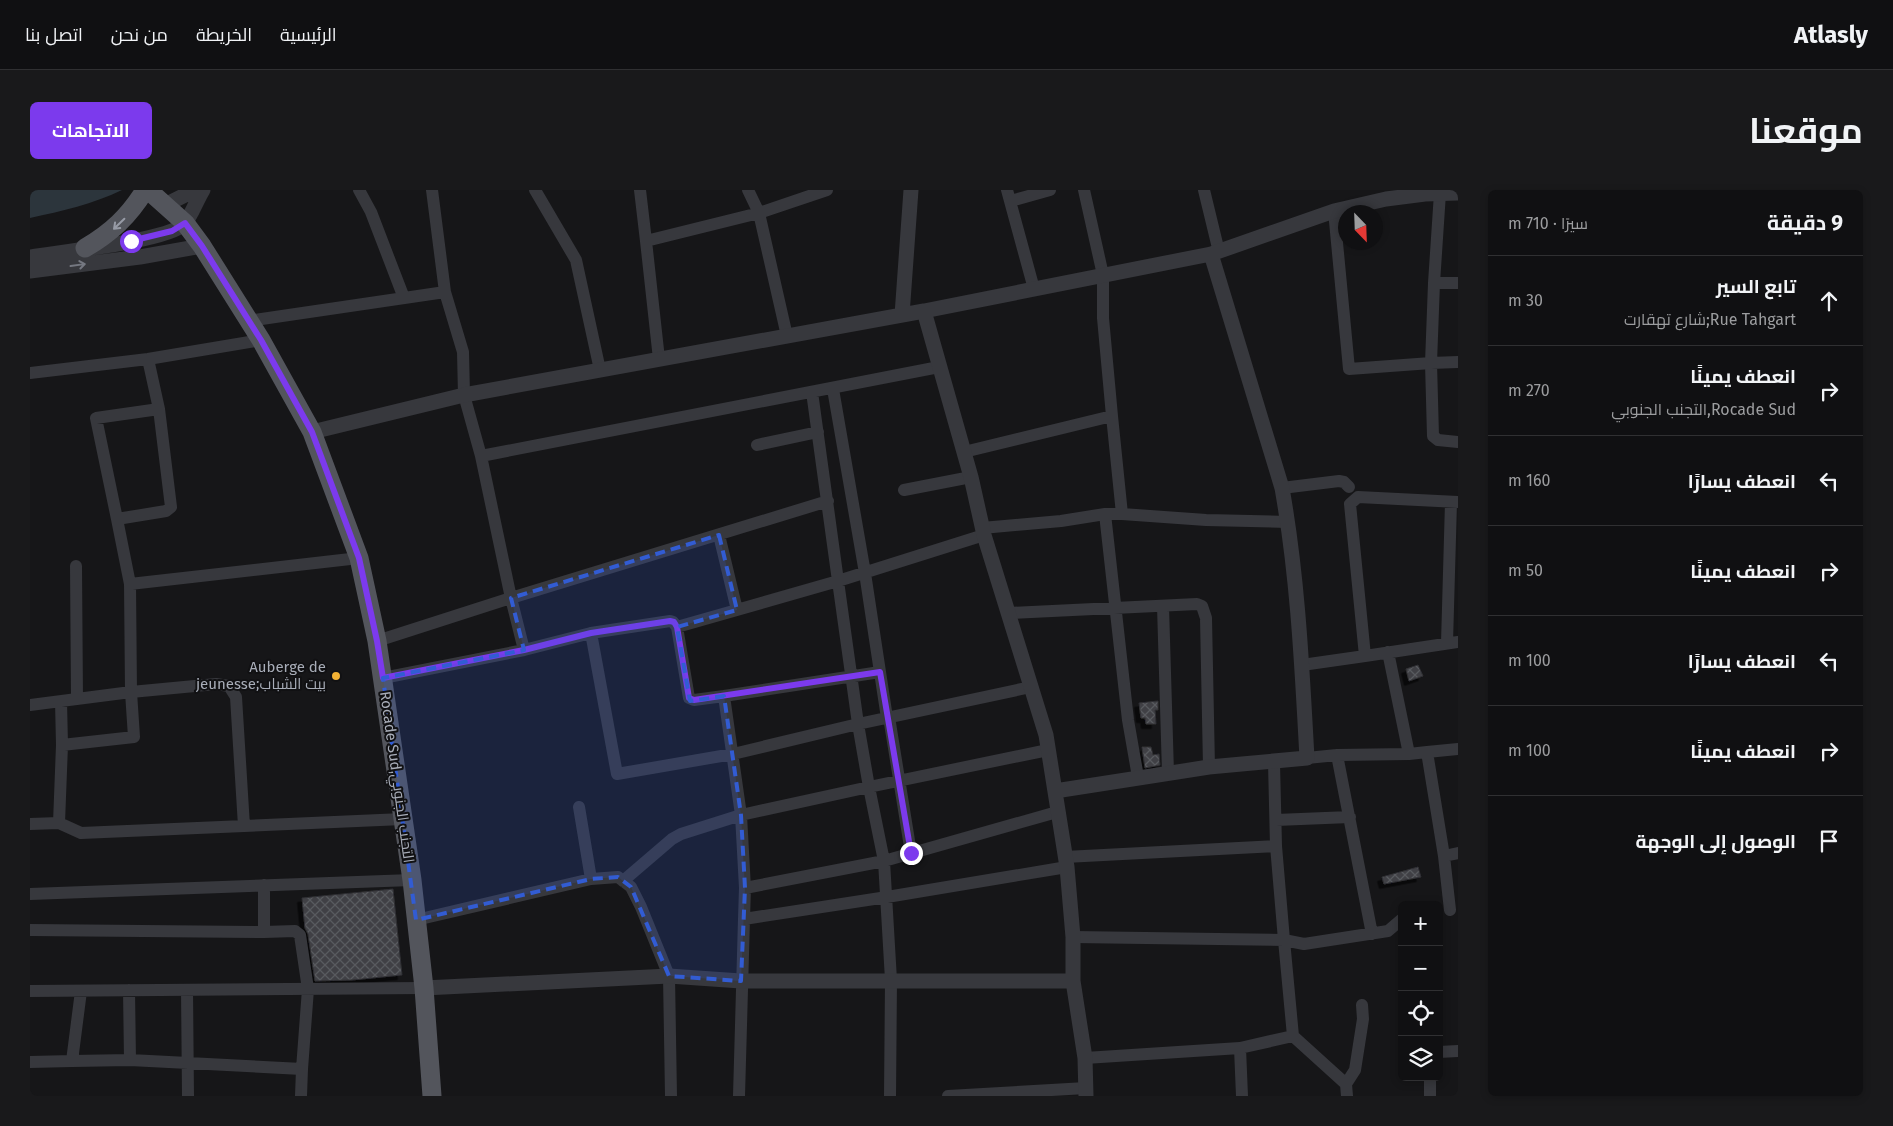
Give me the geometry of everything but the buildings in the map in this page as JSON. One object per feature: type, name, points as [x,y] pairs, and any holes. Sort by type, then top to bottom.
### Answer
[{"type":"main road","name":"Rocade Sud,التجنب الجنوبي","points":[[146,190],[185,223],[202,246],[261,340],[312,432],[359,558],[377,641],[412,880],[424,988],[432,1096]]},
{"type":"main road","points":[[85,248],[104,237],[120,223],[146,190]]},
{"type":"street","points":[[165,205],[195,190]]},
{"type":"street","points":[[30,257],[152,237],[172,231],[185,223],[203,190]]},
{"type":"street","points":[[358,190],[371,212],[404,298]]},
{"type":"street","points":[[432,190],[445,292],[463,352],[464,395],[481,456],[510,598],[524,650]]},
{"type":"street","points":[[535,190],[576,260],[600,370]]},
{"type":"street","points":[[640,190],[660,359]]},
{"type":"street","points":[[748,190],[759,213],[787,336]]},
{"type":"street","points":[[646,241],[759,213],[809,193],[827,190]]},
{"type":"street","points":[[902,315],[911,190]]},
{"type":"street","points":[[1034,289],[1009,195],[1050,190]]},
{"type":"street","points":[[1084,190],[1103,275],[1103,318],[1122,514]]},
{"type":"street","points":[[1204,190],[1215,253],[1282,488],[1299,615],[1307,758]]},
{"type":"street","points":[[1440,193],[1431,363],[1433,436],[1438,440],[1458,442]]},
{"type":"street","points":[[312,432],[464,395],[924,311],[1215,253],[1334,211],[1392,194],[1458,193]]},
{"type":"street","points":[[1334,211],[1349,369],[1458,362]]},
{"type":"street","points":[[30,271],[202,246]]},
{"type":"street","points":[[1434,283],[1458,282]]},
{"type":"street","points":[[248,321],[445,292]]},
{"type":"street","points":[[924,311],[971,477],[984,531],[1046,734],[1066,862],[1073,937],[1073,981],[1085,1058],[1086,1092],[948,1096]]},
{"type":"street","points":[[30,373],[148,358],[261,340]]},
{"type":"street","points":[[117,519],[166,511],[171,507],[159,409],[148,358]]},
{"type":"street","points":[[481,456],[939,367]]},
{"type":"street","points":[[833,389],[866,573],[880,672],[911,853]]},
{"type":"street","points":[[812,392],[858,724],[868,787],[884,861],[891,980],[890,1096]]},
{"type":"street","points":[[62,745],[134,737],[131,692],[130,584],[96,418],[159,409]]},
{"type":"street","points":[[964,452],[1112,416]]},
{"type":"street","points":[[757,445],[818,432]]},
{"type":"street","points":[[904,490],[971,477]]},
{"type":"street","points":[[1282,488],[1339,481],[1349,486]]},
{"type":"street","points":[[1302,665],[1365,656],[1388,652],[1452,643],[1454,502],[1358,497],[1350,504],[1365,656]]},
{"type":"street","points":[[377,641],[510,598],[828,501]]},
{"type":"street","points":[[677,627],[866,573],[984,531],[1105,514],[1206,520],[1288,522]]},
{"type":"street","points":[[1105,514],[1128,720],[1138,777]]},
{"type":"street","points":[[719,535],[737,610]]},
{"type":"street","points":[[130,584],[359,558]]},
{"type":"street","points":[[76,566],[77,698]]},
{"type":"street","points":[[1009,613],[1197,604],[1202,606],[1206,618],[1209,767]]},
{"type":"street","points":[[1163,606],[1168,773]]},
{"type":"street","points":[[383,678],[524,650],[591,633],[670,621],[674,622],[677,627],[689,698],[694,700],[880,672]]},
{"type":"street","points":[[591,633],[617,774],[732,754],[888,717],[1031,687]]},
{"type":"street","points":[[1388,652],[1408,754]]},
{"type":"street","points":[[30,705],[131,692],[216,684],[229,686],[236,697],[244,826]]},
{"type":"street","points":[[724,696],[741,815],[745,888],[739,1096]]},
{"type":"street","points":[[59,823],[62,745],[61,701]]},
{"type":"street","points":[[1055,791],[1209,767],[1337,755],[1408,754],[1458,749]]},
{"type":"street","points":[[623,881],[672,839],[681,834],[741,815],[1048,750]]},
{"type":"street","points":[[1427,752],[1444,856],[1449,911]]},
{"type":"street","points":[[1337,755],[1372,934]]},
{"type":"street","points":[[1274,762],[1276,846],[1293,1036],[1346,1090],[1356,1070],[1363,1019],[1362,1005]]},
{"type":"street","points":[[579,807],[591,879]]},
{"type":"street","points":[[745,888],[884,861],[1057,812]]},
{"type":"street","points":[[1276,820],[1350,817]]},
{"type":"street","points":[[30,824],[59,823],[81,833],[403,819]]},
{"type":"street","points":[[744,919],[887,897],[1066,862],[1276,846]]},
{"type":"street","points":[[1444,856],[1458,853]]},
{"type":"street","points":[[416,920],[591,879],[618,878],[623,881],[631,887],[641,906],[669,976],[671,1096]]},
{"type":"street","points":[[30,894],[412,880]]},
{"type":"street","points":[[264,886],[264,932]]},
{"type":"street","points":[[1073,937],[1284,940],[1304,944],[1388,931],[1398,925]]},
{"type":"street","points":[[30,930],[264,932],[295,930],[300,935],[308,989],[301,1096]]},
{"type":"street","points":[[30,991],[424,988],[669,976],[742,981],[1073,981]]},
{"type":"street","points":[[129,990],[130,1060]]},
{"type":"street","points":[[187,990],[188,1096]]},
{"type":"street","points":[[72,1061],[81,991]]},
{"type":"street","points":[[1085,1058],[1240,1048],[1293,1036]]},
{"type":"street","points":[[1240,1048],[1242,1096]]},
{"type":"street","points":[[1443,1052],[1458,1051]]},
{"type":"street","points":[[30,1062],[130,1060],[302,1069]]},
{"type":"street","points":[[1430,1081],[1430,1096]]},
{"type":"highlighted area","points":[[719,535],[737,610],[677,627],[690,701],[724,696],[741,815],[745,888],[741,981],[669,976],[631,887],[618,877],[591,879],[416,920],[383,678],[524,650],[511,598]]},
{"type":"shaded area","points":[[30,190],[122,190],[66,210],[30,218]]},
{"type":"place","name":"Auberge de jeunesse;بيت الشباب","points":[[336,676]]},
{"type":"route","points":[[131,241],[172,231],[185,223],[202,246],[261,340],[312,432],[359,558],[383,678],[524,650],[591,633],[670,621],[674,622],[677,627],[689,698],[694,700],[880,672],[911,853]]}]
